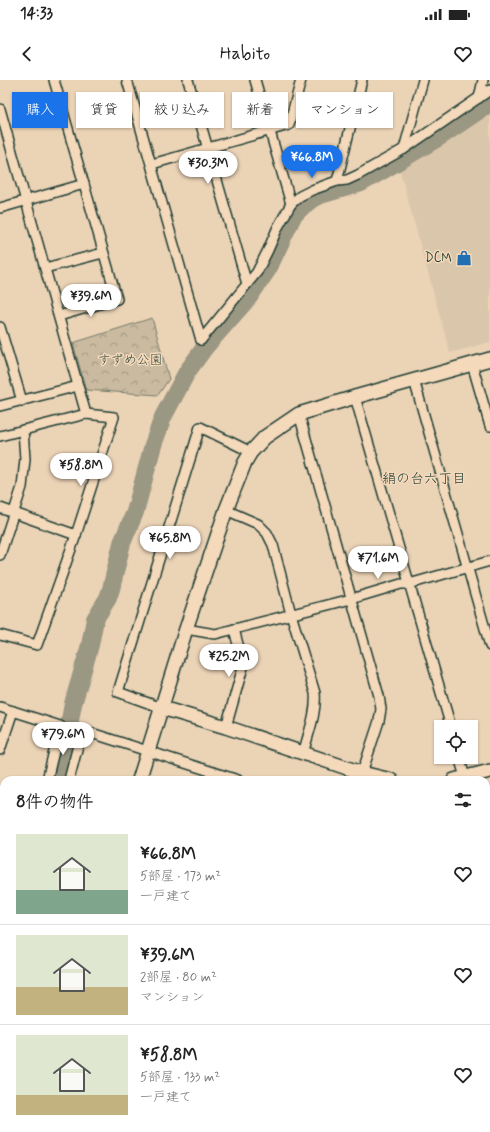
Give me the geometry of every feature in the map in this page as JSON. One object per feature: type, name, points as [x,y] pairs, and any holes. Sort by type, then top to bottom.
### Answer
[{"type":"street","points":[[54,80],[117,299],[59,316]]},
{"type":"street","points":[[127,80],[201,340],[257,272],[278,226],[291,204],[300,196],[312,190],[337,181],[347,180],[358,175],[404,149],[490,90]]},
{"type":"street","points":[[188,80],[247,284]]},
{"type":"street","points":[[255,80],[291,204]]},
{"type":"street","points":[[152,164],[290,125],[301,80]]},
{"type":"street","points":[[337,181],[362,80]]},
{"type":"street","points":[[404,149],[423,80]]},
{"type":"street","points":[[479,98],[483,80]]},
{"type":"street","points":[[0,109],[86,414]]},
{"type":"street","points":[[0,208],[84,184]]},
{"type":"street","points":[[46,268],[103,253]]},
{"type":"street","points":[[0,327],[22,401]]},
{"type":"street","points":[[140,776],[186,629],[226,510],[245,462],[251,452],[265,437],[299,414],[490,359]]},
{"type":"street","points":[[472,364],[490,426]]},
{"type":"street","points":[[414,380],[490,646]]},
{"type":"street","points":[[0,406],[78,386]]},
{"type":"street","points":[[355,397],[449,720]]},
{"type":"street","points":[[0,436],[86,414],[114,418],[76,535],[37,646],[0,635]]},
{"type":"street","points":[[299,414],[379,696],[381,708],[379,721],[362,773]]},
{"type":"street","points":[[251,452],[200,427],[118,692],[162,708],[226,727],[303,754],[374,776]]},
{"type":"street","points":[[0,555],[15,513],[22,487],[25,459],[23,430]]},
{"type":"street","points":[[0,508],[76,535]]},
{"type":"street","points":[[226,510],[258,524],[267,533],[273,545],[291,614],[315,693],[315,710],[303,754]]},
{"type":"street","points":[[186,629],[215,634],[351,599],[401,584],[409,584],[490,561]]},
{"type":"street","points":[[226,727],[243,667],[234,629]]},
{"type":"street","points":[[0,707],[60,726],[48,776]]},
{"type":"street","points":[[0,750],[13,711]]},
{"type":"street","points":[[70,776],[82,730],[149,751],[209,775]]},
{"type":"street","points":[[461,764],[462,776]]},
{"type":"street","points":[[472,776],[490,771]]},
{"type":"shaded area","name":"DCM","points":[[490,110],[490,342],[450,353],[399,167]]},
{"type":"green space","name":"すずめ公園","points":[[152,318],[169,379],[158,395],[86,390],[73,343]]},
{"type":"waterway","points":[[60,776],[73,704],[90,645],[95,619],[108,598],[122,543],[135,512],[153,445],[163,417],[187,372],[205,347],[249,297],[268,269],[293,216],[302,207],[320,195],[361,183],[441,136],[490,103]]},
{"type":"place","name":"DCM","points":[[464,258]]},
{"type":"district","name":"絹の台六丁目","points":[[424,479]]}]
